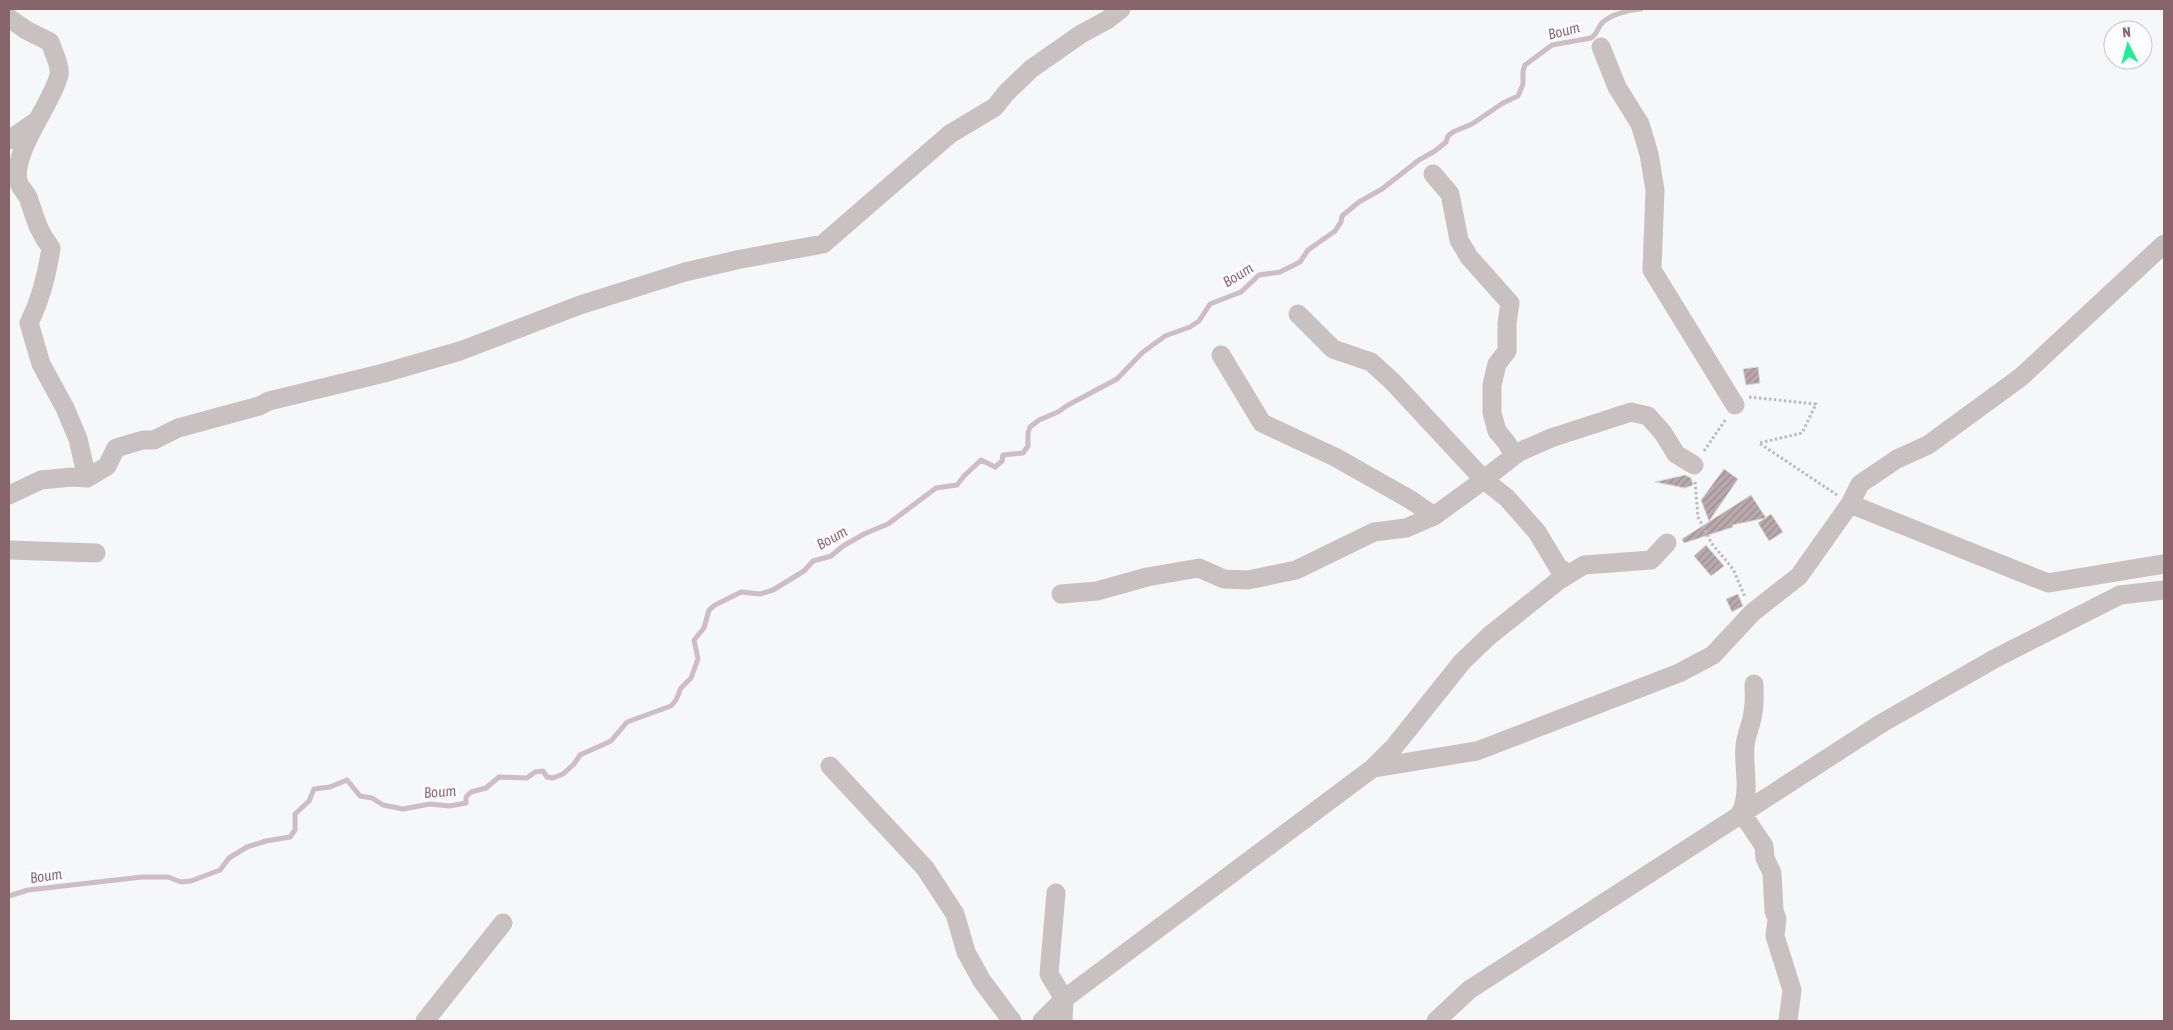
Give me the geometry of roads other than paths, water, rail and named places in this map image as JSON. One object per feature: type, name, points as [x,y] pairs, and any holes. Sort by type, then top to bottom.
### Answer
[{"type":"street","points":[[9,495],[41,480],[72,476],[87,478],[107,466],[116,448],[144,440],[154,440],[178,428],[259,406],[269,401],[384,373],[460,351],[580,305],[685,272],[741,259],[823,244],[950,134],[995,107],[1006,93],[1031,69],[1121,9]]},
{"type":"street","points":[[9,18],[26,30],[50,42],[59,74],[35,122],[17,169],[18,183],[27,194],[40,233],[51,248],[48,272],[40,301],[29,323],[41,364],[65,408],[78,439],[87,478]]},
{"type":"street","points":[[1601,47],[1617,87],[1640,124],[1649,154],[1655,190],[1652,270],[1736,405]]},
{"type":"street","points":[[9,140],[35,122]]},
{"type":"street","points":[[1433,174],[1450,194],[1458,240],[1469,257],[1510,303],[1507,323],[1507,350],[1497,364],[1492,385],[1492,413],[1497,431],[1507,443],[1514,456]]},
{"type":"street","points":[[1373,768],[1477,751],[1679,673],[1713,655],[1752,614],[1799,576],[1850,504],[1860,484],[1897,459],[1928,445],[2021,376],[2164,244]]},
{"type":"street","points":[[1298,314],[1333,349],[1371,362],[1423,413],[1484,480],[1507,498],[1538,532],[1558,566],[1569,574]]},
{"type":"street","points":[[1221,355],[1262,423],[1335,457],[1411,500],[1434,516]]},
{"type":"street","points":[[1061,594],[1097,591],[1147,578],[1199,568],[1224,579],[1248,580],[1296,570],[1374,532],[1406,528],[1434,516],[1514,456],[1551,438],[1631,412],[1648,416],[1676,454],[1694,465]]},
{"type":"street","points":[[1850,504],[2048,583],[2164,564]]},
{"type":"street","points":[[1042,1021],[1064,999],[1373,768],[1394,747],[1462,662],[1489,636],[1569,574],[1584,565],[1651,560],[1667,543]]},
{"type":"street","points":[[9,550],[96,553]]},
{"type":"street","points":[[1436,1021],[1469,990],[1741,812],[1882,723],[1996,658],[2120,595],[2164,590]]},
{"type":"street","points":[[1741,812],[1745,804],[1747,786],[1745,748],[1747,731],[1753,713],[1754,684]]},
{"type":"street","points":[[830,766],[925,868],[956,914],[966,952],[982,981],[1012,1021]]},
{"type":"street","points":[[1741,812],[1764,846],[1765,858],[1772,873],[1774,911],[1777,920],[1775,936],[1792,990],[1788,1021]]},
{"type":"street","points":[[1056,894],[1049,974],[1064,999],[1063,1021]]},
{"type":"street","points":[[425,1021],[503,923]]},
{"type":"waterway","name":"Boum","points":[[9,896],[28,890],[142,877],[168,877],[181,882],[191,881],[220,870],[229,858],[247,847],[266,841],[290,837],[295,830],[295,814],[309,801],[314,789],[330,787],[347,780],[360,796],[372,798],[383,805],[403,809],[430,804],[450,806],[466,803],[466,797],[471,792],[486,788],[499,777],[527,778],[535,772],[543,771],[547,777],[553,778],[563,774],[574,764],[580,755],[611,741],[627,722],[671,706],[681,688],[691,678],[698,659],[694,640],[704,628],[709,610],[715,605],[741,592],[760,594],[773,590],[804,571],[813,561],[831,556],[843,546],[864,534],[888,524],[936,488],[957,485],[981,460],[995,467],[1002,461],[1003,455],[1023,453],[1028,446],[1030,427],[1039,420],[1058,412],[1117,379],[1143,352],[1165,336],[1190,327],[1199,321],[1210,304],[1241,292],[1259,275],[1280,272],[1300,262],[1308,250],[1335,231],[1341,222],[1342,216],[1359,202],[1382,189],[1419,160],[1435,151],[1446,142],[1448,136],[1453,132],[1472,124],[1503,103],[1518,96],[1523,84],[1525,65],[1552,45],[1591,38],[1607,19],[1631,10],[1641,9]]}]
